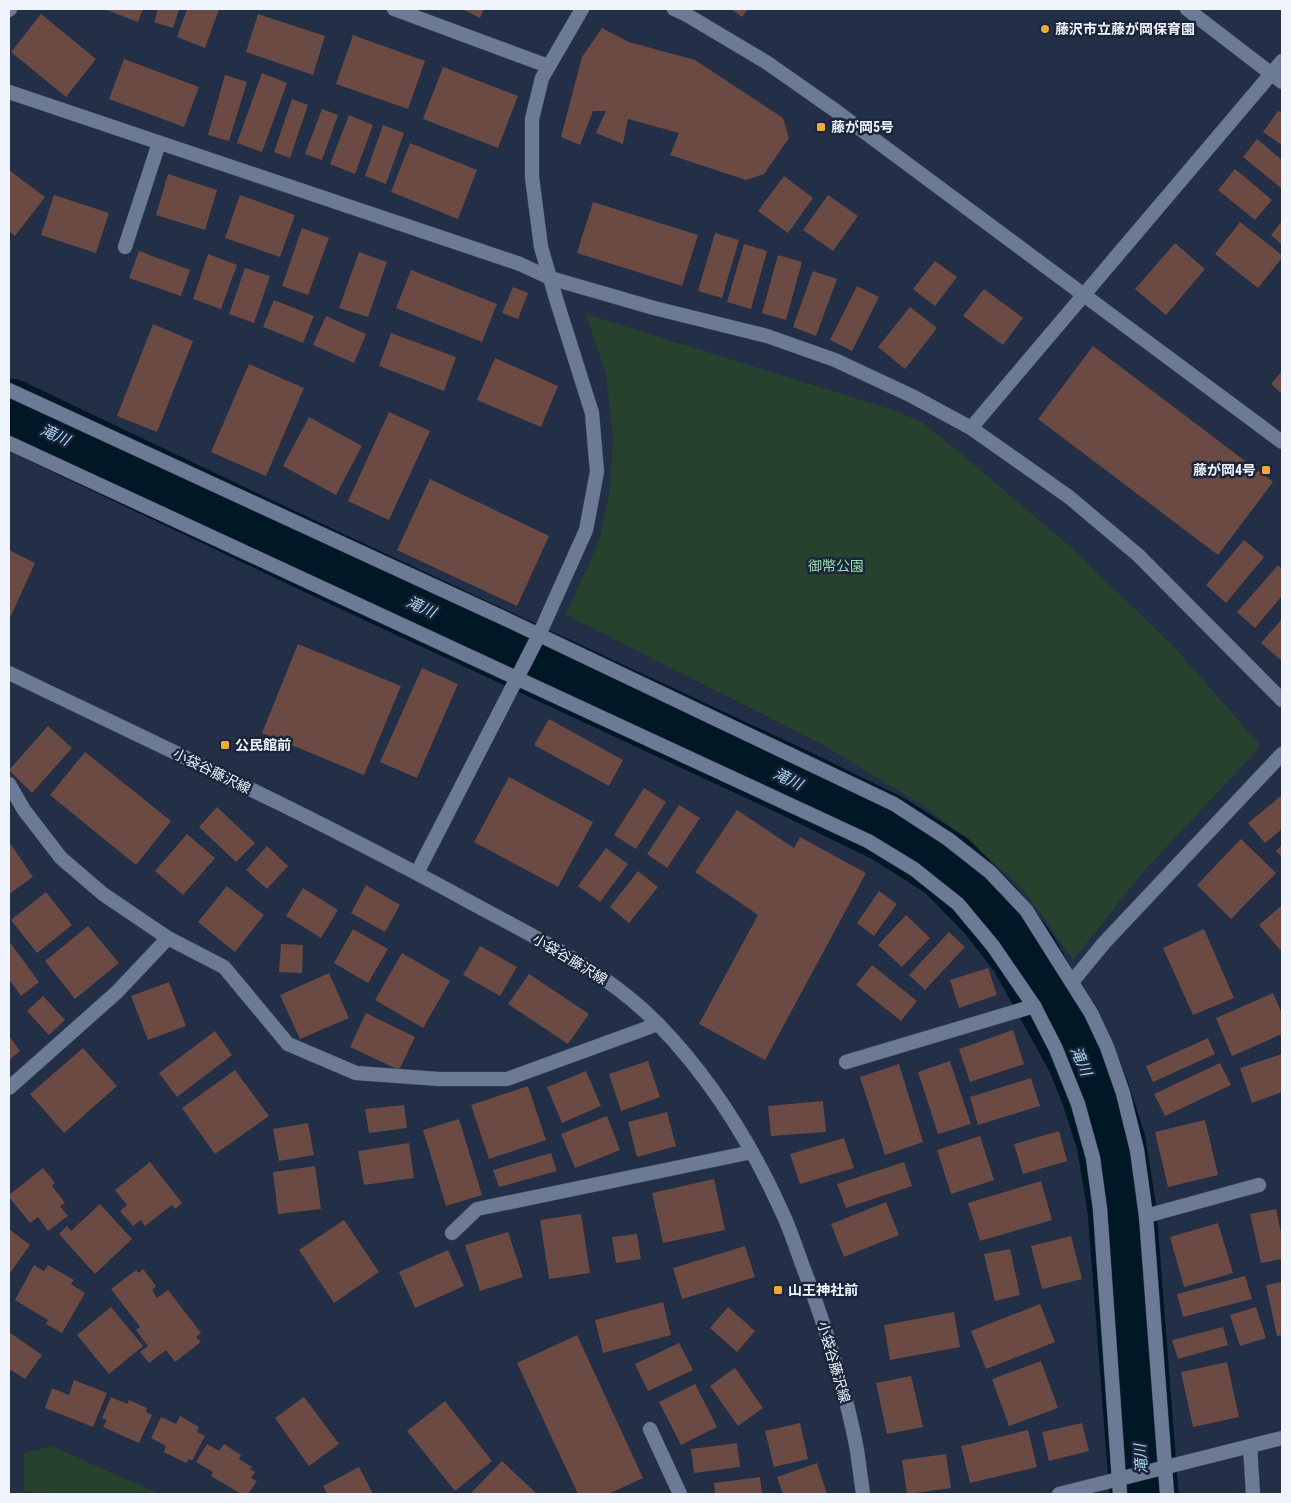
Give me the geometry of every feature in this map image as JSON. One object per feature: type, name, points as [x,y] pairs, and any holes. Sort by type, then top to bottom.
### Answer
[{"type":"street","points":[[394,9],[548,66]]},
{"type":"street","points":[[417,873],[536,641],[586,530],[597,472],[592,413],[541,247],[532,177],[532,118],[542,78],[582,9]]},
{"type":"street","points":[[674,9],[774,67],[836,110],[1282,442]]},
{"type":"street","points":[[1187,9],[1282,82]]},
{"type":"street","points":[[971,428],[1282,61]]},
{"type":"street","points":[[9,92],[520,264],[550,278],[654,308],[767,336],[835,360],[912,396],[971,428],[1070,497],[1138,555],[1282,700]]},
{"type":"street","points":[[125,247],[159,143]]},
{"type":"street","points":[[9,390],[536,641],[894,804],[948,839],[990,872],[1026,910],[1091,1013],[1107,1047],[1123,1093],[1137,1150],[1146,1216],[1160,1469],[1167,1494]]},
{"type":"street","points":[[9,443],[519,675],[868,841],[914,869],[958,904],[993,946],[1034,1006],[1056,1050],[1078,1104],[1093,1158],[1100,1210],[1124,1478],[1120,1494]]},
{"type":"street","name":"小袋谷藤沢線","points":[[9,673],[253,790],[417,873],[552,947],[620,990],[658,1024],[694,1064],[752,1152],[786,1222],[816,1304],[839,1375],[857,1450],[863,1494]]},
{"type":"street","points":[[1072,982],[1104,942],[1282,754]]},
{"type":"street","points":[[9,784],[24,810],[61,858],[103,894],[168,938],[224,967],[288,1044],[356,1073],[439,1079],[507,1079],[658,1024]]},
{"type":"street","points":[[9,1088],[118,992],[168,938]]},
{"type":"street","points":[[846,1062],[1034,1006]]},
{"type":"street","points":[[452,1233],[477,1209],[752,1152]]},
{"type":"street","points":[[1146,1216],[1259,1185]]},
{"type":"street","points":[[650,1429],[680,1494]]},
{"type":"street","points":[[1060,1494],[1282,1438]]},
{"type":"street","points":[[1250,1446],[1253,1494]]},
{"type":"green space","name":"御幣公園","points":[[586,314],[890,409],[920,421],[1073,549],[1174,647],[1261,746],[1143,872],[1073,960],[1021,887],[930,810],[820,743],[566,615],[600,538],[610,488],[613,437],[606,375]]},
{"type":"green space","points":[[51,1446],[160,1494],[148,1494],[145,1492],[136,1494],[57,1494],[24,1491],[24,1453]]},
{"type":"building","points":[[104,9],[143,9],[138,22]]},
{"type":"building","points":[[158,9],[179,9],[173,28],[154,22]]},
{"type":"building","points":[[187,9],[219,9],[205,48],[177,37]]},
{"type":"building","points":[[462,9],[484,9],[480,18]]},
{"type":"building","points":[[731,9],[748,9],[742,17]]},
{"type":"building","points":[[41,14],[96,59],[66,97],[11,52]]},
{"type":"building","points":[[258,14],[325,36],[313,75],[246,52]]},
{"type":"building","points":[[602,28],[629,42],[695,60],[783,118],[789,138],[764,174],[746,180],[670,155],[679,133],[628,119],[623,144],[596,133],[606,111],[593,111],[580,145],[561,137],[582,57]]},
{"type":"building","points":[[353,35],[425,61],[408,109],[336,84]]},
{"type":"building","points":[[124,59],[199,87],[184,127],[109,99]]},
{"type":"building","points":[[443,67],[518,96],[498,148],[423,119]]},
{"type":"building","points":[[262,73],[287,83],[262,152],[237,143]]},
{"type":"building","points":[[225,75],[247,82],[229,141],[208,135]]},
{"type":"building","points":[[292,99],[308,105],[290,158],[274,152]]},
{"type":"building","points":[[322,109],[338,115],[322,160],[305,154]]},
{"type":"building","points":[[1278,111],[1282,113],[1282,145],[1263,132]]},
{"type":"building","points":[[349,115],[373,125],[355,174],[330,164]]},
{"type":"building","points":[[383,125],[404,133],[386,184],[365,176]]},
{"type":"building","points":[[1257,139],[1282,160],[1281,188],[1243,157]]},
{"type":"building","points":[[410,143],[477,170],[458,219],[391,192]]},
{"type":"building","points":[[1235,169],[1272,200],[1255,220],[1218,190]]},
{"type":"building","points":[[9,170],[45,197],[15,236],[9,231]]},
{"type":"building","points":[[168,174],[217,190],[205,230],[156,215]]},
{"type":"building","points":[[784,176],[813,198],[788,233],[758,211]]},
{"type":"building","points":[[54,195],[109,213],[96,253],[41,235]]},
{"type":"building","points":[[240,195],[295,215],[280,257],[225,238]]},
{"type":"building","points":[[828,195],[858,216],[833,251],[803,230]]},
{"type":"building","points":[[593,202],[698,235],[682,286],[577,253]]},
{"type":"building","points":[[1282,221],[1282,245],[1271,235]]},
{"type":"building","points":[[1240,222],[1282,255],[1282,258],[1258,288],[1215,254]]},
{"type":"building","points":[[302,228],[329,238],[308,295],[282,286]]},
{"type":"building","points":[[715,233],[739,240],[722,298],[698,291]]},
{"type":"building","points":[[1175,243],[1205,269],[1166,315],[1135,289]]},
{"type":"building","points":[[744,244],[767,251],[751,309],[727,302]]},
{"type":"building","points":[[139,251],[190,270],[181,296],[129,278]]},
{"type":"building","points":[[359,252],[387,262],[368,317],[339,308]]},
{"type":"building","points":[[208,254],[237,265],[221,309],[193,299]]},
{"type":"building","points":[[778,255],[802,262],[786,320],[762,313]]},
{"type":"building","points":[[935,261],[957,277],[935,306],[913,289]]},
{"type":"building","points":[[245,268],[270,276],[254,323],[229,314]]},
{"type":"building","points":[[411,270],[497,304],[482,342],[396,308]]},
{"type":"building","points":[[813,271],[837,279],[816,336],[793,327]]},
{"type":"building","points":[[857,286],[879,297],[852,351],[830,340]]},
{"type":"building","points":[[513,287],[528,293],[518,319],[502,313]]},
{"type":"building","points":[[984,289],[1023,318],[1003,345],[963,316]]},
{"type":"building","points":[[274,300],[314,316],[303,343],[263,327]]},
{"type":"building","points":[[910,307],[937,328],[905,369],[878,347]]},
{"type":"building","points":[[326,316],[366,334],[354,363],[313,345]]},
{"type":"building","points":[[153,324],[193,341],[157,432],[117,416]]},
{"type":"building","points":[[391,333],[456,357],[444,391],[379,366]]},
{"type":"building","points":[[1093,346],[1273,482],[1218,555],[1038,419]]},
{"type":"building","points":[[495,358],[558,386],[541,427],[477,400]]},
{"type":"building","points":[[249,364],[304,388],[266,476],[211,452]]},
{"type":"building","points":[[1282,371],[1282,394],[1271,384]]},
{"type":"building","points":[[389,412],[430,431],[389,520],[348,501]]},
{"type":"building","points":[[309,417],[362,446],[336,495],[283,466]]},
{"type":"building","points":[[430,479],[549,536],[517,606],[397,550]]},
{"type":"building","points":[[1244,540],[1264,557],[1226,603],[1206,585]]},
{"type":"building","points":[[9,550],[35,563],[9,620]]},
{"type":"building","points":[[1278,565],[1282,569],[1282,596],[1255,628],[1237,612]]},
{"type":"building","points":[[1281,620],[1282,622],[1282,661],[1261,643]]},
{"type":"building","points":[[298,644],[401,686],[364,775],[262,733]]},
{"type":"building","points":[[422,668],[458,684],[417,778],[380,762]]},
{"type":"building","points":[[549,719],[623,760],[609,786],[534,745]]},
{"type":"building","points":[[48,726],[72,748],[32,793],[9,770]]},
{"type":"building","points":[[85,752],[171,821],[136,865],[50,795]]},
{"type":"building","points":[[509,777],[593,822],[558,887],[474,842]]},
{"type":"building","points":[[644,788],[666,802],[636,849],[614,835]]},
{"type":"building","points":[[1282,795],[1282,829],[1265,843],[1248,823]]},
{"type":"building","points":[[679,805],[700,818],[667,868],[647,854]]},
{"type":"building","points":[[217,807],[255,843],[236,862],[199,827]]},
{"type":"building","points":[[737,810],[794,848],[800,837],[866,873],[765,1060],[699,1024],[758,915],[695,872]]},
{"type":"building","points":[[187,834],[215,858],[183,895],[155,871]]},
{"type":"building","points":[[1241,839],[1276,873],[1231,919],[1197,885]]},
{"type":"building","points":[[9,842],[33,877],[9,894]]},
{"type":"building","points":[[1282,845],[1282,857],[1276,851]]},
{"type":"building","points":[[267,846],[288,866],[267,889],[246,870]]},
{"type":"building","points":[[606,848],[628,864],[600,902],[578,886]]},
{"type":"building","points":[[638,871],[658,887],[629,923],[610,907]]},
{"type":"building","points":[[366,885],[400,905],[385,932],[351,913]]},
{"type":"building","points":[[227,886],[264,915],[235,952],[198,922]]},
{"type":"building","points":[[303,888],[338,910],[321,938],[286,916]]},
{"type":"building","points":[[879,891],[897,904],[874,936],[857,923]]},
{"type":"building","points":[[46,892],[72,925],[37,953],[11,920]]},
{"type":"building","points":[[1282,905],[1282,952],[1259,925]]},
{"type":"building","points":[[906,915],[930,938],[902,967],[878,945]]},
{"type":"building","points":[[88,926],[119,963],[75,999],[45,961]]},
{"type":"building","points":[[353,929],[388,949],[368,983],[334,963]]},
{"type":"building","points":[[1204,929],[1234,998],[1193,1015],[1163,948]]},
{"type":"building","points":[[949,932],[965,947],[925,990],[909,975]]},
{"type":"building","points":[[9,941],[39,982],[21,996],[9,979]]},
{"type":"building","points":[[281,944],[303,945],[302,973],[279,972]]},
{"type":"building","points":[[480,946],[517,967],[500,996],[463,975]]},
{"type":"building","points":[[402,953],[450,981],[423,1028],[375,1000]]},
{"type":"building","points":[[872,965],[917,1001],[901,1021],[856,985]]},
{"type":"building","points":[[988,968],[997,995],[959,1008],[950,980]]},
{"type":"building","points":[[329,973],[349,1018],[300,1039],[280,995]]},
{"type":"building","points":[[529,974],[589,1014],[568,1044],[508,1004]]},
{"type":"building","points":[[169,982],[186,1026],[148,1040],[131,996]]},
{"type":"building","points":[[1273,993],[1282,1014],[1282,1034],[1232,1056],[1216,1018]]},
{"type":"building","points":[[43,996],[65,1020],[49,1035],[27,1011]]},
{"type":"building","points":[[366,1013],[415,1037],[399,1070],[350,1047]]},
{"type":"building","points":[[1013,1030],[1024,1064],[970,1082],[959,1049]]},
{"type":"building","points":[[215,1031],[232,1055],[177,1097],[159,1073]]},
{"type":"building","points":[[9,1036],[20,1051],[9,1060]]},
{"type":"building","points":[[1208,1038],[1215,1054],[1153,1082],[1146,1066]]},
{"type":"building","points":[[83,1048],[117,1086],[64,1133],[30,1094]]},
{"type":"building","points":[[1282,1054],[1282,1092],[1252,1103],[1240,1068]]},
{"type":"building","points":[[648,1061],[660,1097],[621,1111],[609,1074]]},
{"type":"building","points":[[950,1061],[971,1124],[938,1134],[918,1072]]},
{"type":"building","points":[[1220,1063],[1231,1085],[1165,1116],[1154,1094]]},
{"type":"building","points":[[899,1064],[923,1142],[885,1155],[860,1077]]},
{"type":"building","points":[[235,1070],[269,1116],[215,1154],[182,1108]]},
{"type":"building","points":[[586,1071],[601,1106],[562,1123],[547,1087]]},
{"type":"building","points":[[1031,1078],[1040,1106],[978,1125],[970,1097]]},
{"type":"building","points":[[528,1086],[546,1140],[489,1159],[471,1105]]},
{"type":"building","points":[[823,1101],[826,1132],[771,1136],[768,1106]]},
{"type":"building","points":[[404,1105],[407,1128],[369,1133],[365,1109]]},
{"type":"building","points":[[667,1112],[676,1146],[637,1157],[628,1122]]},
{"type":"building","points":[[607,1116],[620,1150],[575,1168],[561,1134]]},
{"type":"building","points":[[459,1119],[482,1195],[446,1206],[423,1130]]},
{"type":"building","points":[[1205,1120],[1218,1175],[1168,1187],[1155,1132]]},
{"type":"building","points":[[308,1123],[314,1155],[279,1161],[273,1129]]},
{"type":"building","points":[[1059,1131],[1067,1161],[1023,1174],[1014,1144]]},
{"type":"building","points":[[980,1136],[994,1180],[951,1194],[937,1150]]},
{"type":"building","points":[[844,1138],[854,1168],[800,1184],[790,1154]]},
{"type":"building","points":[[409,1143],[414,1178],[364,1185],[358,1151]]},
{"type":"building","points":[[551,1153],[557,1171],[499,1187],[493,1170]]},
{"type":"building","points":[[150,1162],[182,1203],[175,1209],[172,1205],[145,1226],[141,1220],[133,1226],[120,1211],[127,1205],[115,1190]]},
{"type":"building","points":[[904,1162],[912,1186],[846,1208],[837,1184]]},
{"type":"building","points":[[315,1166],[321,1209],[278,1214],[273,1172]]},
{"type":"building","points":[[43,1168],[55,1183],[52,1186],[65,1203],[60,1206],[68,1216],[48,1231],[38,1217],[30,1223],[9,1197],[9,1195]]},
{"type":"building","points":[[714,1179],[725,1230],[663,1243],[652,1193]]},
{"type":"building","points":[[1041,1181],[1052,1220],[980,1241],[968,1203]]},
{"type":"building","points":[[886,1202],[899,1235],[844,1257],[831,1224]]},
{"type":"building","points":[[100,1204],[132,1239],[95,1274],[59,1234],[67,1226],[71,1231]]},
{"type":"building","points":[[1276,1209],[1282,1237],[1282,1259],[1261,1263],[1250,1214]]},
{"type":"building","points":[[581,1214],[590,1273],[549,1279],[540,1220]]},
{"type":"building","points":[[344,1220],[379,1272],[334,1303],[299,1250]]},
{"type":"building","points":[[1218,1223],[1233,1273],[1184,1287],[1170,1237]]},
{"type":"building","points":[[9,1229],[30,1245],[9,1274]]},
{"type":"building","points":[[508,1232],[523,1277],[480,1291],[465,1245]]},
{"type":"building","points":[[637,1234],[641,1259],[616,1263],[612,1237]]},
{"type":"building","points":[[1071,1236],[1082,1279],[1042,1289],[1031,1246]]},
{"type":"building","points":[[745,1246],[755,1277],[682,1299],[673,1268]]},
{"type":"building","points":[[1010,1249],[1020,1295],[995,1301],[984,1254]]},
{"type":"building","points":[[448,1250],[464,1286],[415,1308],[399,1272]]},
{"type":"building","points":[[34,1265],[44,1271],[48,1265],[74,1280],[71,1284],[85,1293],[62,1333],[46,1324],[48,1320],[15,1300]]},
{"type":"building","points":[[143,1269],[156,1286],[152,1290],[157,1298],[168,1290],[201,1333],[196,1337],[201,1342],[175,1362],[166,1350],[149,1363],[140,1352],[148,1346],[136,1330],[140,1327],[111,1289],[136,1270],[139,1273]]},
{"type":"building","points":[[1245,1276],[1252,1299],[1183,1317],[1177,1294]]},
{"type":"building","points":[[1282,1282],[1282,1335],[1277,1336],[1266,1285]]},
{"type":"building","points":[[663,1302],[671,1335],[603,1353],[595,1320]]},
{"type":"building","points":[[1040,1304],[1055,1342],[986,1369],[971,1331]]},
{"type":"building","points":[[111,1307],[143,1346],[109,1374],[77,1335]]},
{"type":"building","points":[[728,1307],[755,1331],[737,1352],[710,1328]]},
{"type":"building","points":[[1256,1307],[1266,1338],[1240,1346],[1230,1315]]},
{"type":"building","points":[[954,1312],[960,1347],[890,1360],[884,1325]]},
{"type":"building","points":[[1223,1327],[1228,1345],[1178,1359],[1172,1340]]},
{"type":"building","points":[[9,1332],[42,1355],[25,1379],[11,1370],[9,1373]]},
{"type":"building","points":[[577,1335],[643,1478],[608,1494],[578,1494],[517,1363]]},
{"type":"building","points":[[679,1343],[693,1370],[648,1391],[635,1364]]},
{"type":"building","points":[[1041,1361],[1058,1408],[1009,1426],[992,1379]]},
{"type":"building","points":[[1227,1362],[1239,1417],[1193,1427],[1181,1372]]},
{"type":"building","points":[[735,1368],[763,1408],[738,1426],[710,1386]]},
{"type":"building","points":[[911,1376],[923,1427],[887,1434],[876,1383]]},
{"type":"building","points":[[74,1380],[107,1393],[93,1427],[45,1408],[52,1388],[69,1395]]},
{"type":"building","points":[[695,1384],[717,1427],[681,1445],[659,1402]]},
{"type":"building","points":[[111,1397],[127,1404],[129,1400],[147,1408],[146,1412],[152,1415],[139,1443],[103,1427],[107,1420],[102,1418]]},
{"type":"building","points":[[304,1397],[339,1444],[309,1466],[275,1418]]},
{"type":"building","points":[[445,1401],[492,1461],[455,1491],[407,1431]]},
{"type":"building","points":[[180,1416],[199,1427],[197,1432],[205,1436],[192,1461],[189,1459],[186,1463],[164,1452],[166,1446],[151,1438],[161,1417],[176,1424]]},
{"type":"building","points":[[800,1423],[808,1459],[774,1467],[765,1431]]},
{"type":"building","points":[[1082,1423],[1089,1451],[1049,1461],[1042,1432]]},
{"type":"building","points":[[1028,1430],[1037,1467],[970,1483],[961,1446]]},
{"type":"building","points":[[737,1443],[740,1467],[694,1473],[691,1449]]},
{"type":"building","points":[[207,1444],[219,1451],[224,1444],[241,1455],[239,1459],[252,1467],[250,1469],[255,1472],[251,1478],[257,1481],[248,1494],[241,1494],[211,1476],[213,1472],[196,1462]]},
{"type":"building","points":[[946,1454],[951,1488],[907,1494],[902,1460]]},
{"type":"building","points":[[502,1461],[537,1494],[470,1494]]},
{"type":"building","points":[[817,1463],[827,1494],[783,1494],[777,1477]]},
{"type":"building","points":[[359,1467],[373,1494],[327,1494],[323,1486]]},
{"type":"building","points":[[760,1477],[762,1494],[715,1494],[714,1483]]},
{"type":"waterway","name":"滝川","points":[[9,413],[324,563],[793,782],[889,829],[947,866],[991,911],[1023,952],[1081,1057],[1111,1142],[1122,1210],[1144,1494]]},
{"type":"place","name":"藤沢市立藤が岡保育園","points":[[1045,29]]},
{"type":"place","name":"藤が岡5号","points":[[821,127]]},
{"type":"place","name":"藤が岡4号","points":[[1266,470]]},
{"type":"place","name":"公民館前","points":[[225,745]]},
{"type":"place","name":"山王神社前","points":[[778,1290]]}]
